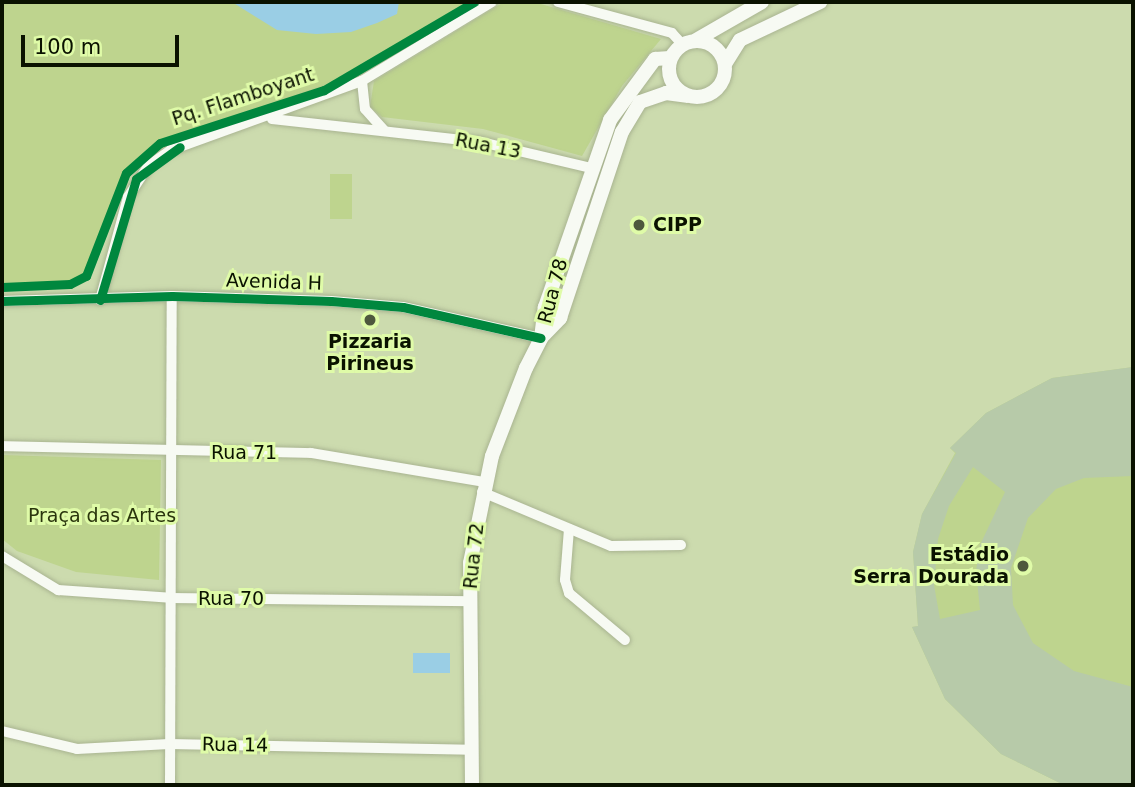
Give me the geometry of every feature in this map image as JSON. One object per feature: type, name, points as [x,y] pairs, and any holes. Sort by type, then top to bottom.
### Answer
[{"type":"main road","points":[[762,2],[689,42],[670,58],[673,85],[687,96],[714,92],[724,80],[725,64],[740,40],[820,2]]},
{"type":"main road","points":[[689,42],[718,50],[725,64]]},
{"type":"main road","name":"Rua 78","points":[[541,338],[545,307],[591,168],[629,87],[655,59],[670,58]]},
{"type":"main road","name":"Rua 78","points":[[541,338],[560,318],[622,132],[640,102],[666,93],[687,96]]},
{"type":"main road","name":"Rua 72","points":[[472,785],[469,601],[483,487],[541,338]]},
{"type":"street","points":[[100,300],[136,179],[171,150],[268,118],[362,81],[492,2]]},
{"type":"street","points":[[558,2],[672,33],[689,42]]},
{"type":"street","points":[[362,81],[365,109],[384,130]]},
{"type":"street","name":"Rua 13","points":[[268,118],[481,142],[591,168]]},
{"type":"street","points":[[170,785],[175,453],[172,296]]},
{"type":"street","name":"Avenida H","points":[[2,301],[172,296],[403,307],[541,338]]},
{"type":"street","name":"Rua 71","points":[[2,446],[175,453],[311,453],[483,487],[569,529],[611,546],[681,545]]},
{"type":"street","points":[[569,529],[565,580],[569,593],[625,640]]},
{"type":"street","name":"Rua 70","points":[[2,556],[58,590],[174,598],[469,601]]},
{"type":"street","name":"Rua 14","points":[[2,731],[77,749],[169,744],[471,750]]},
{"type":"green space","points":[[2,2],[474,2],[324,90],[161,143],[126,173],[86,276],[70,284],[2,287]]},
{"type":"green space","points":[[504,2],[534,2],[661,39],[622,86],[582,156],[483,129],[382,117],[370,107],[374,81]]},
{"type":"green space","points":[[330,174],[352,174],[352,219],[330,219]]},
{"type":"green space","name":"Estádio Serra Dourada","points":[[1133,367],[1133,785],[1064,785],[1001,754],[945,699],[912,627],[918,626],[913,552],[922,514],[955,453],[950,448],[986,413],[1052,378]]},
{"type":"green space","name":"Praça das Artes","points":[[2,455],[161,460],[159,580],[76,572],[17,551],[2,539]]},
{"type":"water","points":[[232,2],[399,2],[397,14],[377,23],[351,32],[316,34],[277,30]]},
{"type":"water","points":[[413,653],[450,653],[450,673],[413,673]]},
{"type":"building","name":"Estádio Serra Dourada","points":[[1133,367],[1133,476],[1084,478],[1056,489],[1028,518],[1011,568],[1013,605],[1033,643],[1074,671],[1133,687],[1133,785],[1064,785],[1001,754],[945,699],[912,627],[918,626],[913,552],[922,514],[956,453],[950,448],[986,413],[1052,378]],"holes":[[[973,467],[1005,492],[980,545],[976,571],[980,610],[940,619],[934,585],[938,539],[949,506]]]},
{"type":"cycle path","name":"Pq. Flamboyant","points":[[2,287],[70,284],[86,276],[126,173],[160,143],[324,90],[474,2]]},
{"type":"cycle path","points":[[100,300],[136,179],[180,147]]},
{"type":"cycle path","points":[[2,301],[172,296],[331,301],[403,307],[541,338]]},
{"type":"place","name":"CIPP","points":[[639,225]]},
{"type":"place","name":"Pizzaria Pirineus","points":[[370,320]]},
{"type":"place","name":"Estádio Serra Dourada","points":[[1023,566]]}]
